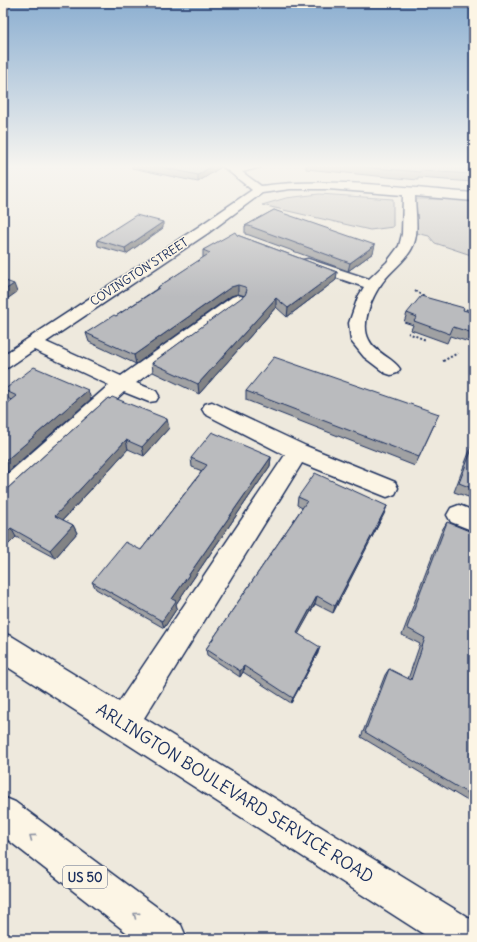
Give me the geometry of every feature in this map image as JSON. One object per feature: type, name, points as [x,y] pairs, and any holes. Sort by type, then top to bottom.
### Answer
[{"type":"street","name":"COVINGTON STREET","points":[[3,363],[232,209]]},
{"type":"street","points":[[391,369],[370,353],[360,341],[357,323],[366,297],[373,286],[406,247],[409,234],[409,209]]},
{"type":"street","points":[[295,259],[373,286]]},
{"type":"street","points":[[3,491],[122,384],[238,300]]},
{"type":"street","points":[[33,343],[149,396]]},
{"type":"street","points":[[212,409],[298,452],[387,488]]},
{"type":"street","points":[[123,723],[298,452]]},
{"type":"street","name":"ARLINGTON BOULEVARD SERVICE ROAD","points":[[3,647],[467,939]]},
{"type":"street","name":"US 50","points":[[3,814],[167,939]]},
{"type":"path","points":[[415,291],[426,298]]},
{"type":"path","points":[[459,307],[473,312]]},
{"type":"path","points":[[408,333],[426,340]]},
{"type":"path","points":[[443,361],[458,353]]},
{"type":"shaded area","points":[[279,209],[393,209],[393,227],[370,230]]},
{"type":"shaded area","points":[[416,209],[474,209],[474,256],[435,243],[429,236],[417,233]]},
{"type":"building","points":[[274,210],[375,245],[350,263],[249,226],[245,226]]},
{"type":"building","points":[[136,215],[163,222],[125,248],[97,240]]},
{"type":"building","points":[[235,232],[237,235],[337,272],[288,308],[276,298],[198,384],[152,363],[245,295],[247,290],[245,287],[238,285],[231,287],[134,355],[86,333],[114,315],[116,316],[159,288],[158,287],[210,253],[203,250]]},
{"type":"building","points":[[3,280],[14,284],[3,291]]},
{"type":"building","points":[[421,296],[464,308],[463,310],[474,313],[473,333],[453,327],[450,334],[414,321],[417,317],[407,313]]},
{"type":"building","points":[[274,357],[439,414],[419,457],[246,391]]},
{"type":"building","points":[[34,367],[88,390],[3,463],[3,407],[17,396],[4,390]]},
{"type":"building","points":[[112,397],[167,419],[142,447],[126,440],[55,516],[73,525],[50,550],[11,528],[3,536],[3,491],[108,398],[110,399]]},
{"type":"building","points":[[212,432],[271,457],[172,599],[176,601],[162,621],[92,582],[125,542],[141,550],[207,465],[191,458]]},
{"type":"building","points":[[474,444],[474,489],[459,483]]},
{"type":"building","points":[[315,473],[387,506],[335,606],[317,596],[297,633],[320,647],[293,698],[244,666],[240,671],[206,649],[307,501],[298,497]]},
{"type":"building","points":[[447,522],[474,533],[474,797],[365,732],[389,669],[411,680],[425,638],[407,628]]}]
